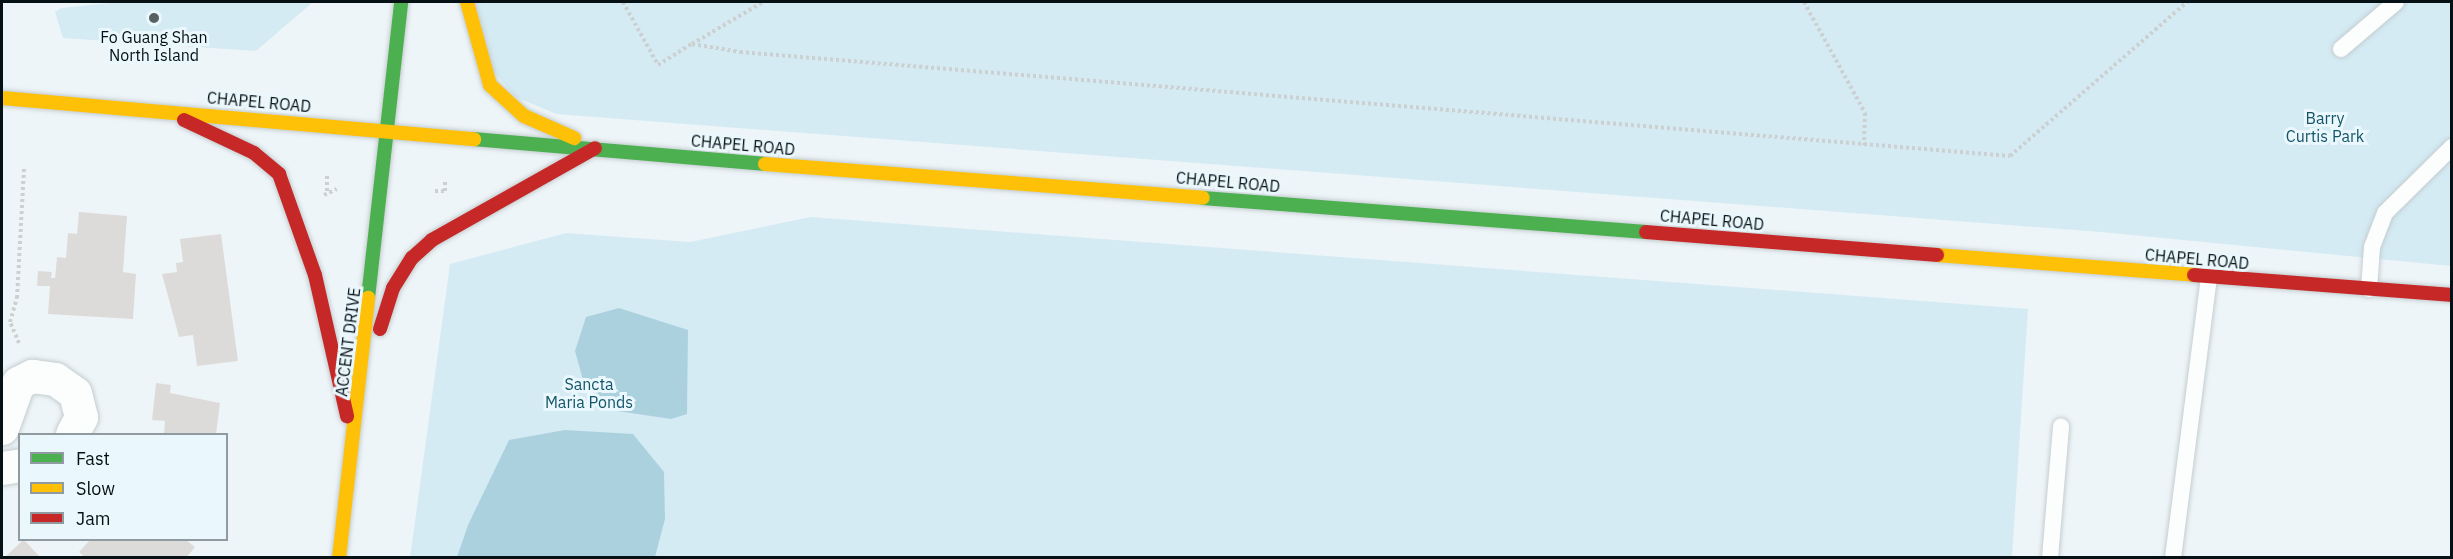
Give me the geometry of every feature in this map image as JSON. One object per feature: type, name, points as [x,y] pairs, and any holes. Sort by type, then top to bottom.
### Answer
[{"type":"main road","name":"ACCENT DRIVE","points":[[339,558],[390,130],[401,2]]},
{"type":"main road","points":[[466,2],[490,86],[524,116],[595,148]]},
{"type":"main road","name":"CHAPEL ROAD","points":[[2,98],[161,109],[595,148],[2451,295]]},
{"type":"main road","points":[[161,109],[254,153],[279,174],[315,275],[352,443]]},
{"type":"main road","points":[[352,443],[393,288],[412,258],[432,240],[595,148]]},
{"type":"street","points":[[2,428],[18,383],[32,376],[55,379],[75,393],[81,417],[73,433]]},
{"type":"street","points":[[2,468],[18,465]]},
{"type":"lane","points":[[2341,50],[2396,2]]},
{"type":"lane","points":[[2369,290],[2372,247],[2385,213],[2451,147]]},
{"type":"lane","points":[[2173,558],[2209,277]]},
{"type":"lane","points":[[2050,558],[2061,426]]},
{"type":"path","points":[[623,2],[658,65],[763,2]]},
{"type":"path","points":[[1804,2],[1865,113],[1864,145]]},
{"type":"path","points":[[692,44],[752,53],[2010,156],[2187,2]]},
{"type":"path","points":[[24,167],[17,298],[10,322],[32,376]]},
{"type":"path","points":[[327,176],[327,194]]},
{"type":"path","points":[[435,191],[446,191],[445,181]]},
{"type":"green space","name":"Fo Guang Shan North Island","points":[[120,2],[313,2],[256,51],[63,38],[55,12],[61,8]]},
{"type":"green space","name":"Barry Curtis Park","points":[[474,2],[2451,2],[2451,266],[2101,232],[556,114],[516,97],[494,72]]},
{"type":"green space","name":"Sancta Maria Ponds","points":[[811,217],[2028,309],[2012,557],[410,558],[450,264],[566,233],[690,242]]},
{"type":"shaded area","points":[[619,308],[688,330],[687,414],[671,419],[604,409],[586,391],[575,351],[586,317]]},
{"type":"shaded area","points":[[565,430],[633,434],[664,472],[665,519],[655,557],[457,557],[468,525],[509,440]]},
{"type":"building","points":[[79,212],[127,216],[123,272],[136,274],[133,319],[48,314],[50,286],[37,286],[38,271],[52,272],[51,278],[55,278],[57,257],[66,258],[68,233],[77,234]]},
{"type":"building","points":[[221,234],[238,361],[197,366],[193,335],[179,337],[162,274],[177,272],[176,263],[183,262],[180,239]]},
{"type":"building","points":[[156,383],[171,385],[170,393],[220,403],[216,433],[164,433],[165,421],[152,420]]},
{"type":"building","points":[[22,541],[25,541],[41,558],[4,558]]},
{"type":"building","points":[[89,541],[187,541],[195,547],[186,558],[86,558],[79,552]]},
{"type":"traffic: fast","points":[[368,298],[401,2]]},
{"type":"traffic: fast","points":[[474,139],[765,164]]},
{"type":"traffic: fast","points":[[1203,198],[1646,232]]},
{"type":"traffic: slow","points":[[467,2],[490,85],[524,116],[574,138]]},
{"type":"traffic: slow","points":[[2,98],[474,139]]},
{"type":"traffic: slow","points":[[765,164],[1203,198]]},
{"type":"traffic: slow","points":[[1937,255],[2194,275]]},
{"type":"traffic: slow","points":[[339,558],[368,298]]},
{"type":"traffic: jam","points":[[184,120],[254,153],[279,174],[315,275],[347,416]]},
{"type":"traffic: jam","points":[[380,329],[393,288],[412,258],[432,240],[595,148]]},
{"type":"traffic: jam","points":[[1646,232],[1937,255]]},
{"type":"traffic: jam","points":[[2194,275],[2452,295]]},
{"type":"place","name":"Fo Guang Shan North Island","points":[[154,18]]}]
